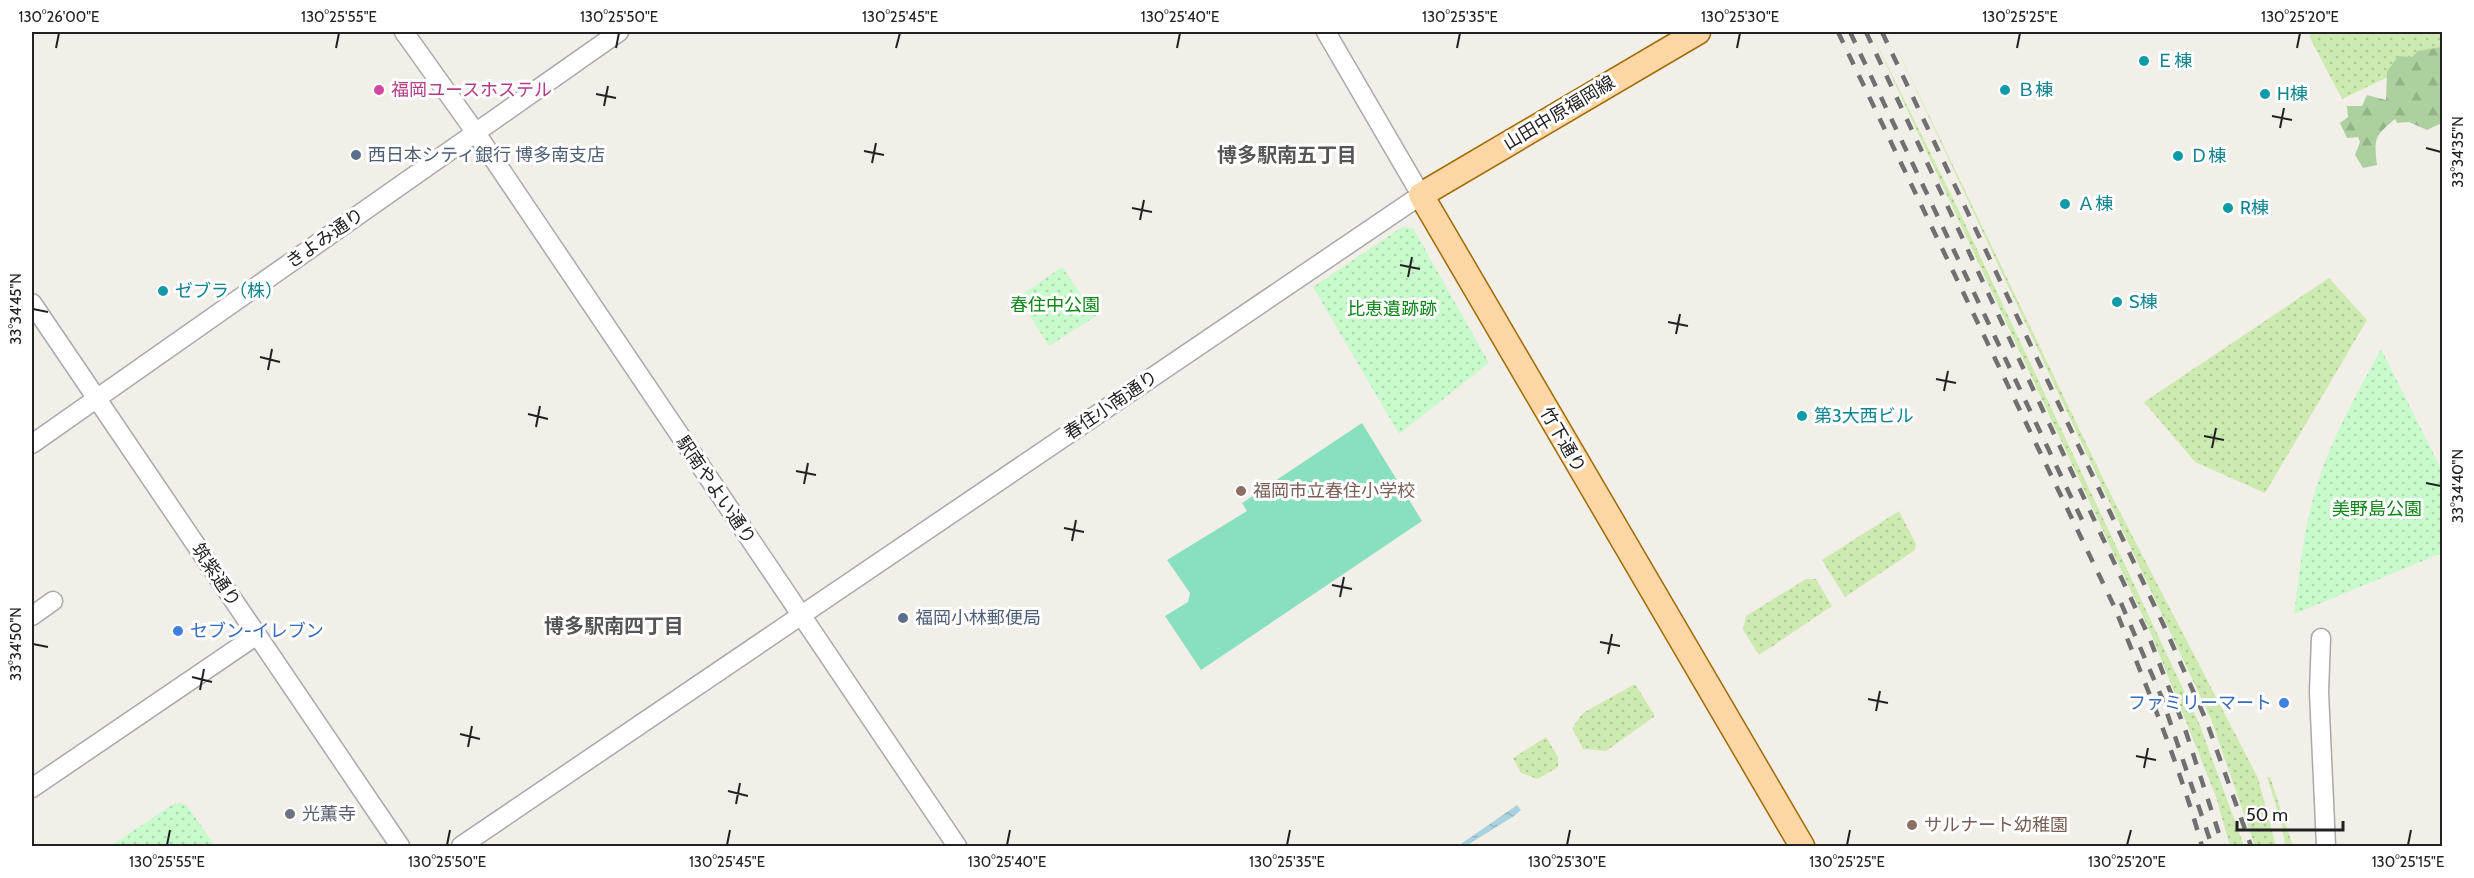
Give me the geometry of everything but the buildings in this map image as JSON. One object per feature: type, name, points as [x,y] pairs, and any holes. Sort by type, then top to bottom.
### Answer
[{"type":"main road","name":"山田中原福岡線","points":[[1421,195],[1698,32]]},
{"type":"main road","name":"竹下通り","points":[[1421,195],[1802,846]]},
{"type":"street","name":"駅南やよい通り","points":[[404,32],[476,133],[957,846]]},
{"type":"street","name":"きよみ通り","points":[[32,444],[620,32]]},
{"type":"street","name":"竹下通り","points":[[1326,32],[1421,195]]},
{"type":"street","name":"春住小南通り","points":[[461,846],[1421,195]]},
{"type":"street","name":"筑紫通り","points":[[32,303],[400,846]]},
{"type":"street","points":[[32,616],[53,601]]},
{"type":"street","points":[[32,788],[257,635]]},
{"type":"street","points":[[2321,638],[2319,692],[2326,846]]},
{"type":"green space","points":[[1871,32],[1959,211],[2199,723],[2244,846],[2230,846],[2215,794],[2152,636]]},
{"type":"green space","points":[[1889,32],[2108,489],[2258,778],[2276,846],[2255,846],[2211,719]]},
{"type":"green space","points":[[2310,32],[2442,32],[2442,51],[2342,99],[2310,38]]},
{"type":"green space","points":[[2442,47],[2442,123],[2427,130],[2409,122],[2397,123],[2395,119],[2379,134],[2377,139],[2377,165],[2363,168],[2355,155],[2360,142],[2358,137],[2347,138],[2340,123],[2348,117],[2347,106],[2362,106],[2367,95],[2386,100],[2387,72],[2398,56],[2412,57],[2418,51]]},
{"type":"green space","name":"比恵遺跡跡","points":[[1402,227],[1413,228],[1489,363],[1399,434],[1313,287]]},
{"type":"green space","name":"春住中公園","points":[[1062,267],[1096,316],[1049,346],[1018,297]]},
{"type":"green space","points":[[2329,278],[2367,320],[2265,493],[2195,462],[2144,402]]},
{"type":"green space","name":"美野島公園","points":[[2381,349],[2442,471],[2442,553],[2294,614],[2306,531],[2318,482],[2338,431]]},
{"type":"green space","points":[[1362,423],[1422,521],[1201,670],[1165,616],[1188,602],[1190,593],[1167,560],[1247,511],[1242,503]]},
{"type":"green space","points":[[1899,511],[1916,544],[1915,550],[1845,597],[1822,560]]},
{"type":"green space","points":[[1806,579],[1816,579],[1832,606],[1759,655],[1743,630],[1746,616]]},
{"type":"green space","points":[[1635,684],[1655,716],[1606,751],[1583,749],[1572,728],[1583,713]]},
{"type":"green space","points":[[1546,737],[1558,757],[1558,767],[1538,779],[1521,773],[1513,758]]},
{"type":"green space","points":[[2267,777],[2270,777],[2293,846],[2285,846],[2282,825]]},
{"type":"green space","points":[[175,803],[186,804],[215,846],[110,846]]},
{"type":"water","points":[[1517,805],[1521,810],[1514,816],[1466,846],[1458,846]]},
{"type":"railway","points":[[1838,32],[2114,606],[2150,695],[2202,846]]},
{"type":"railway","points":[[1850,32],[2083,522]]},
{"type":"railway","points":[[1866,32],[2149,637],[2185,729],[2223,846]]},
{"type":"railway","points":[[1882,32],[2165,628],[2206,720],[2251,846]]},
{"type":"railway","points":[[2121,603],[2162,698],[2212,846]]},
{"type":"place","name":"Ｅ棟","points":[[2144,61]]},
{"type":"place","name":"福岡ユースホステル","points":[[379,90]]},
{"type":"place","name":"Ｂ棟","points":[[2005,90]]},
{"type":"place","name":"H棟","points":[[2265,94]]},
{"type":"place","name":"西日本シティ銀行 博多南支店","points":[[356,155]]},
{"type":"place","name":"Ｄ棟","points":[[2178,156]]},
{"type":"place","name":"Ａ棟","points":[[2065,204]]},
{"type":"place","name":"R棟","points":[[2228,208]]},
{"type":"place","name":"ゼブラ（株）","points":[[163,291]]},
{"type":"place","name":"S棟","points":[[2117,302]]},
{"type":"place","name":"第3大西ビル","points":[[1802,416]]},
{"type":"place","name":"福岡市立春住小学校","points":[[1241,491]]},
{"type":"place","name":"福岡小林郵便局","points":[[903,618]]},
{"type":"place","name":"セブン-イレブン","points":[[178,631]]},
{"type":"place","name":"ファミリーマート","points":[[2284,703]]},
{"type":"place","name":"光薫寺","points":[[290,814]]},
{"type":"place","name":"サルナート幼稚園","points":[[1912,825]]},
{"type":"district","name":"博多駅南五丁目","points":[[1287,155]]},
{"type":"district","name":"博多駅南四丁目","points":[[614,626]]}]
